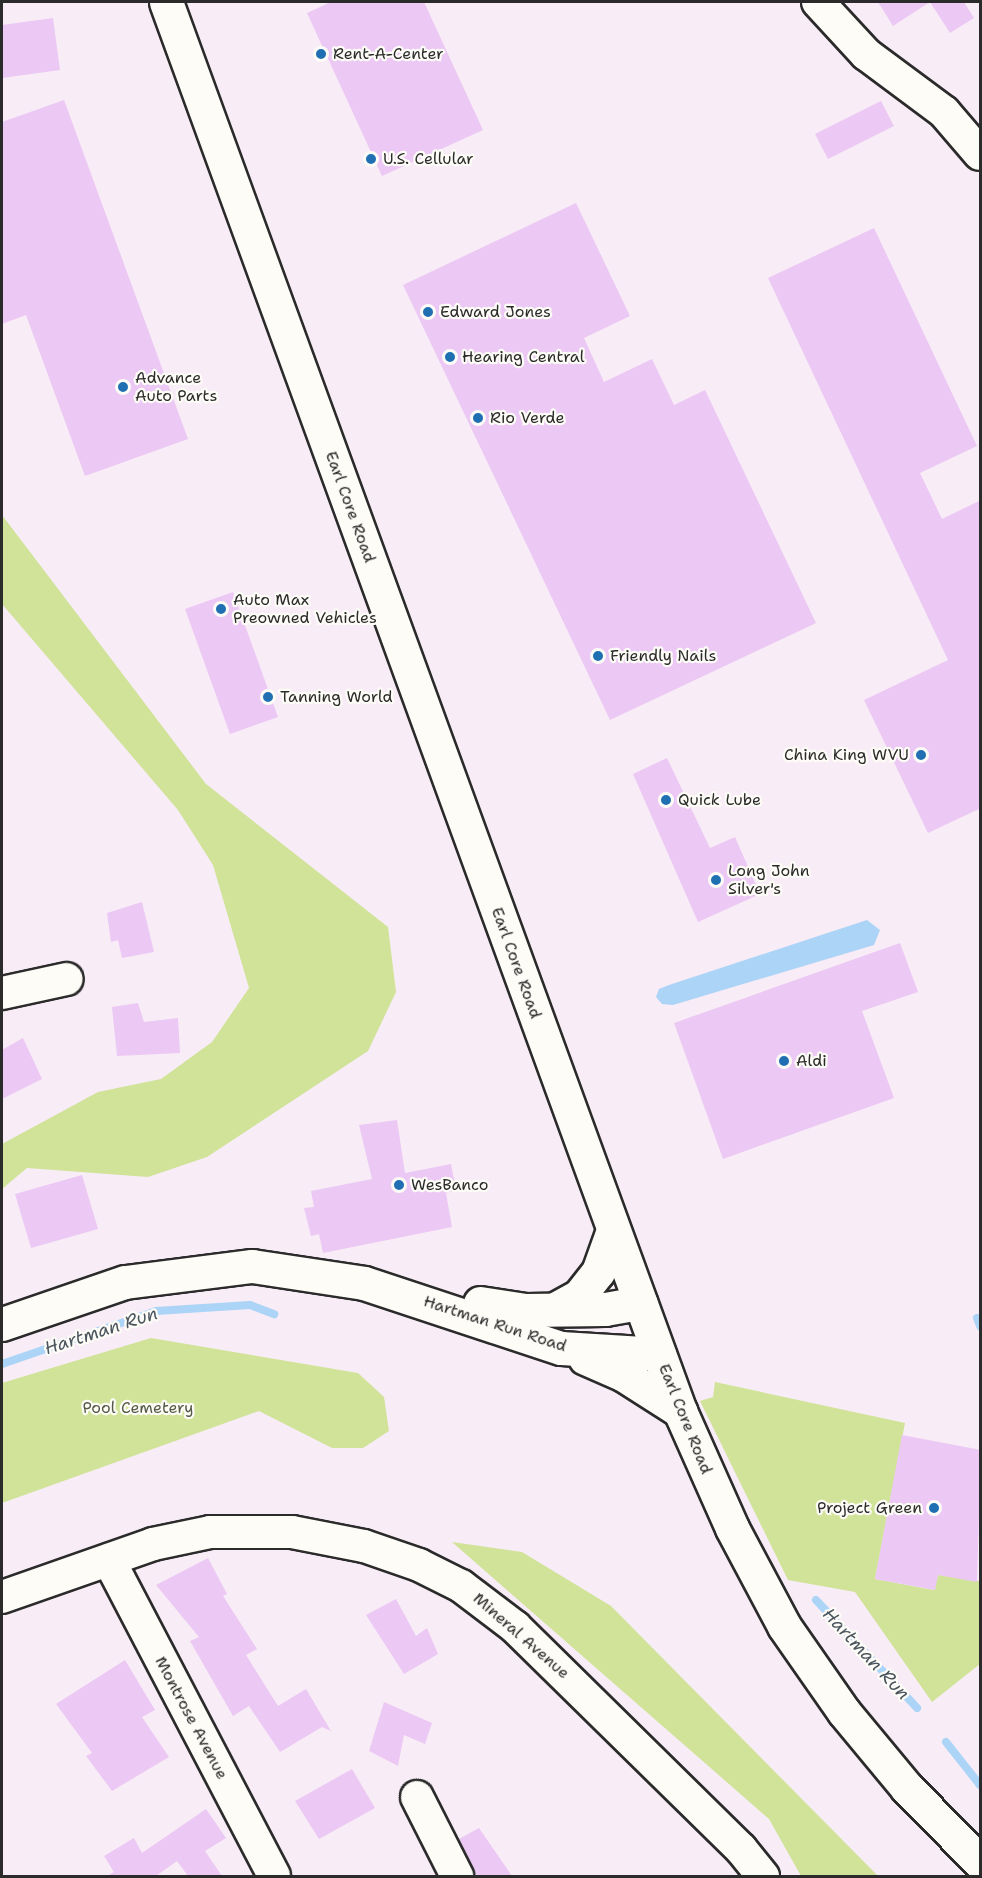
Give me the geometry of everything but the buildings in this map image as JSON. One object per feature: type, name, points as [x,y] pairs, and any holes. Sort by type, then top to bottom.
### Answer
[{"type":"main road","name":"Earl Core Road","points":[[166,2],[680,1411],[732,1528],[784,1626],[866,1739],[981,1862]]},
{"type":"main road","points":[[557,1308],[579,1296],[598,1272],[613,1230]]},
{"type":"main road","name":"Hartman Run Road","points":[[2,1324],[125,1282],[225,1267],[344,1277],[561,1348],[659,1354]]},
{"type":"main road","name":"Hartman Run Road","points":[[404,1295],[525,1310],[604,1309],[640,1303]]},
{"type":"main road","points":[[561,1348],[624,1375],[680,1411]]},
{"type":"street","points":[[818,2],[866,54],[944,112],[981,154]]},
{"type":"street","points":[[2,993],[67,979]]},
{"type":"street","name":"Mineral Avenue","points":[[2,1597],[153,1544],[210,1532],[292,1532],[364,1546],[419,1565],[461,1586],[514,1627],[725,1832],[763,1876]]},
{"type":"street","name":"Montrose Avenue","points":[[109,1560],[274,1876]]},
{"type":"street","points":[[417,1797],[457,1876]]},
{"type":"green space","points":[[2,515],[206,784],[388,927],[396,992],[368,1051],[207,1157],[148,1177],[27,1168],[2,1189],[2,1144],[98,1092],[161,1079],[212,1042],[249,988],[213,865],[178,810],[2,604]]},
{"type":"green space","name":"Pool Cemetery","points":[[151,1338],[358,1373],[384,1397],[389,1431],[363,1448],[332,1448],[259,1411],[2,1503],[2,1383]]},
{"type":"green space","points":[[715,1382],[905,1423],[875,1579],[934,1590],[938,1575],[980,1581],[980,1664],[932,1702],[855,1592],[788,1580],[700,1401],[713,1397]]},
{"type":"green space","points":[[452,1542],[522,1552],[611,1606],[878,1876],[801,1876],[769,1819]]},
{"type":"water","points":[[867,920],[880,930],[874,945],[673,1005],[662,1004],[656,997],[659,989],[669,985]]},
{"type":"waterway","name":"Hartman Run","points":[[2,1364],[156,1311],[250,1305],[274,1314]]},
{"type":"waterway","points":[[977,1318],[980,1326]]},
{"type":"waterway","name":"Hartman Run","points":[[816,1600],[917,1708]]},
{"type":"waterway","name":"Hartman Run","points":[[946,1742],[980,1785]]},
{"type":"place","name":"Rent-A-Center","points":[[321,54]]},
{"type":"place","name":"U.S. Cellular","points":[[371,159]]},
{"type":"place","name":"Edward Jones","points":[[428,312]]},
{"type":"place","name":"Hearing Central","points":[[450,357]]},
{"type":"place","name":"Advance Auto Parts","points":[[123,387]]},
{"type":"place","name":"Rio Verde","points":[[478,418]]},
{"type":"place","name":"Auto Max Preowned Vehicles","points":[[221,609]]},
{"type":"place","name":"Friendly Nails","points":[[598,656]]},
{"type":"place","name":"Tanning World","points":[[268,697]]},
{"type":"place","name":"China King WVU","points":[[921,755]]},
{"type":"place","name":"Quick Lube","points":[[666,800]]},
{"type":"place","name":"Long John Silver's","points":[[716,880]]},
{"type":"place","name":"Aldi","points":[[784,1061]]},
{"type":"place","name":"WesBanco","points":[[399,1185]]},
{"type":"place","name":"Project Green","points":[[934,1508]]}]
